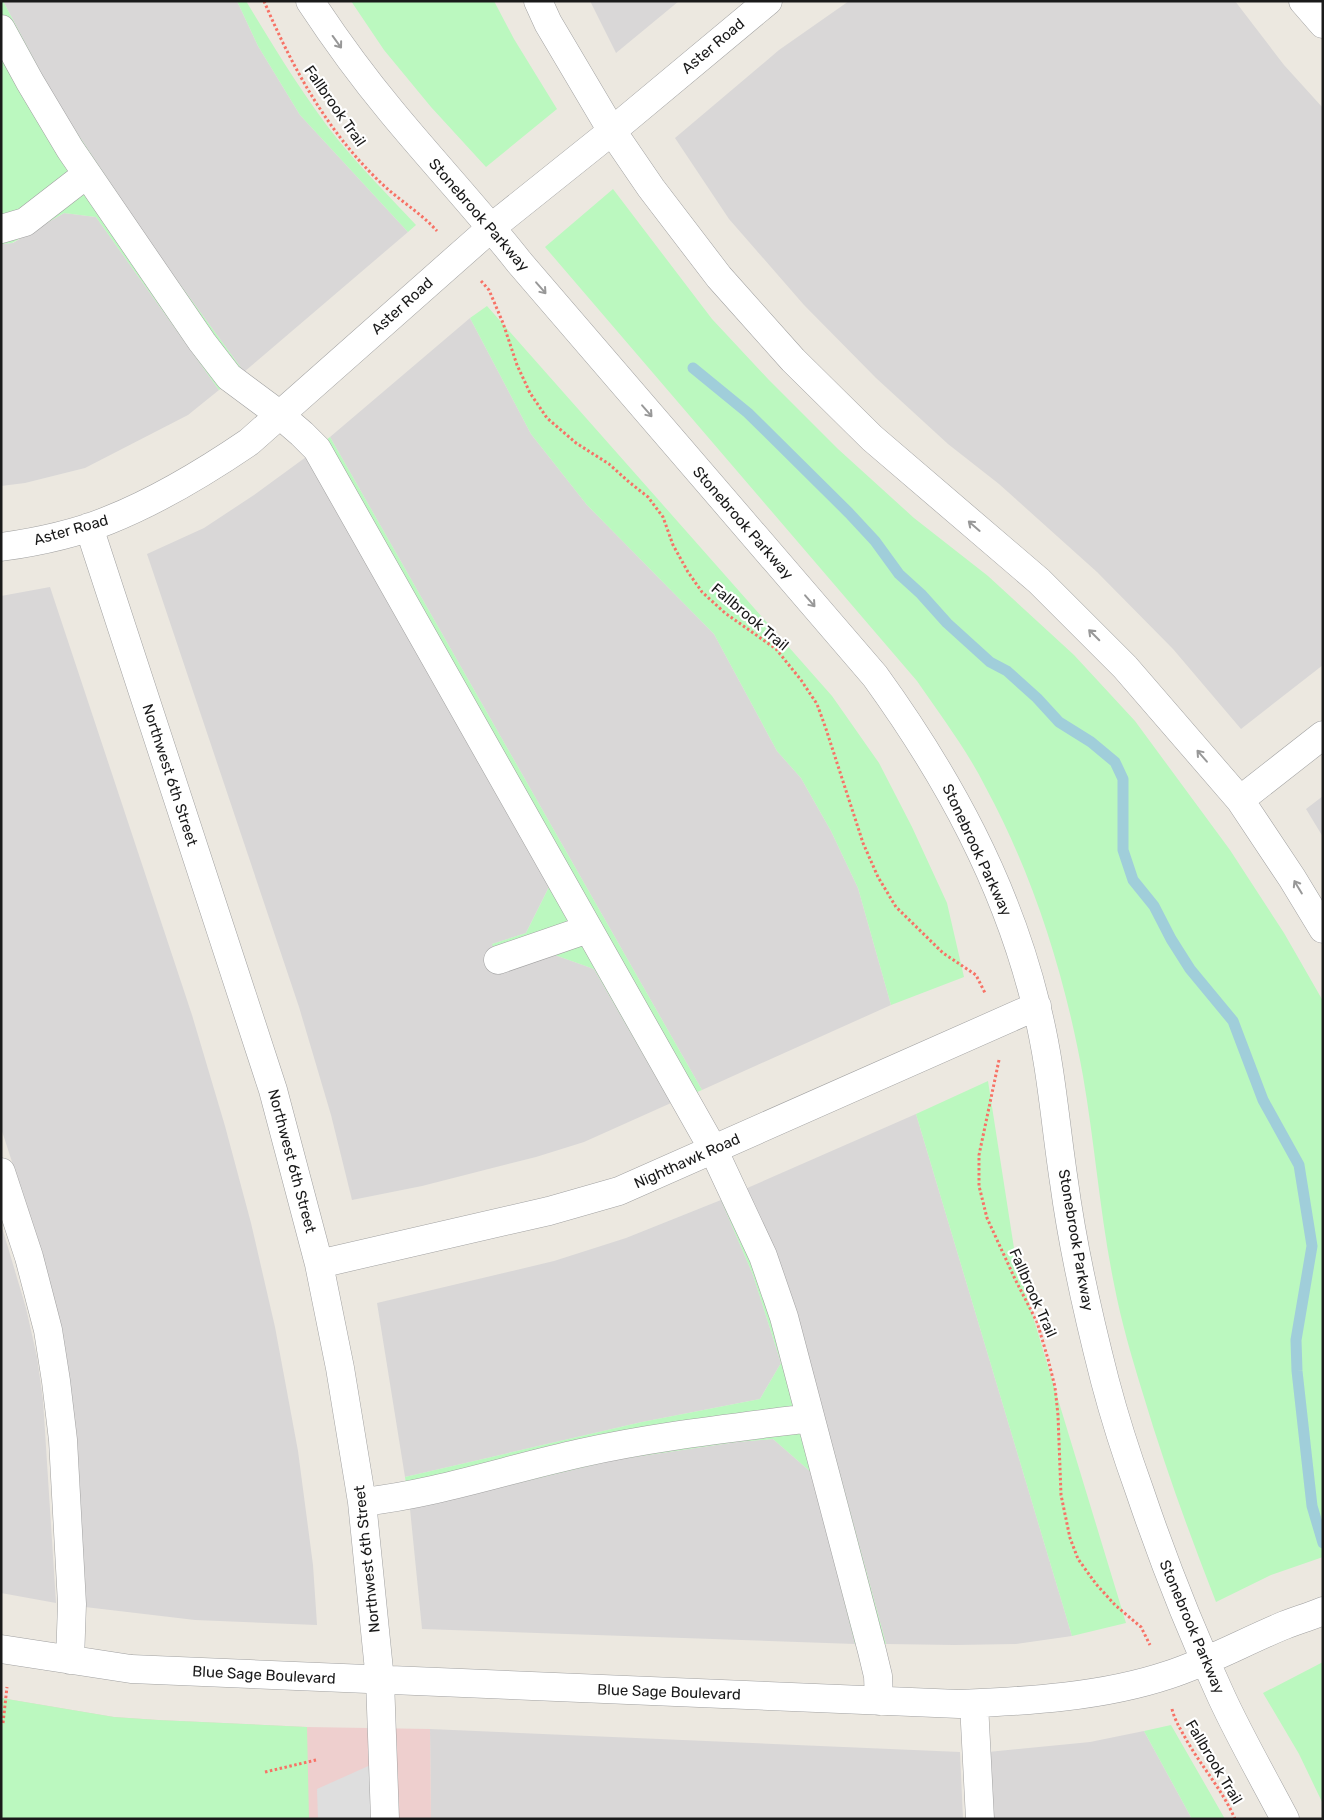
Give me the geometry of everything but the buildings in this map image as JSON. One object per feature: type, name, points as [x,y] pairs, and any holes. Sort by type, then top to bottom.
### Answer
[{"type":"street","name":"Stonebrook Parkway","points":[[310,1],[338,42],[390,110],[875,676],[908,721],[959,806],[1019,942],[1037,1006],[1049,1064],[1064,1184],[1082,1287],[1105,1383],[1122,1438],[1161,1554],[1186,1617],[1223,1699],[1284,1819]]},
{"type":"street","points":[[538,1],[548,22],[612,130],[651,188],[719,277],[793,360],[872,438],[1052,594],[1126,667],[1240,800],[1292,878],[1323,929]]},
{"type":"street","name":"Aster Road","points":[[1,547],[23,544],[110,520],[164,494],[210,468],[249,442],[492,227],[768,1]]},
{"type":"street","points":[[1303,1],[1323,24]]},
{"type":"street","points":[[1,29],[30,82],[87,174],[196,334],[230,377],[280,415],[317,449],[713,1149],[763,1256],[784,1318],[872,1651],[878,1676],[879,1701]]},
{"type":"street","points":[[1,229],[25,222],[87,174]]},
{"type":"street","name":"Northwest 6th Street","points":[[89,527],[273,1090],[319,1264],[340,1368],[362,1502],[380,1680],[385,1819]]},
{"type":"street","points":[[1240,800],[1323,735]]},
{"type":"street","points":[[498,960],[588,929]]},
{"type":"street","name":"Nighthawk Road","points":[[319,1264],[549,1211],[619,1191],[1037,1006]]},
{"type":"street","points":[[1,1172],[34,1275],[48,1330],[56,1381],[62,1440],[71,1594],[70,1660]]},
{"type":"street","points":[[362,1502],[399,1498],[582,1453],[693,1433],[810,1418]]},
{"type":"street","name":"Blue Sage Boulevard","points":[[1,1649],[131,1669],[974,1704],[1004,1703],[1092,1693],[1166,1676],[1207,1662],[1280,1627],[1323,1612]]},
{"type":"street","points":[[974,1704],[980,1819]]},
{"type":"path","name":"Fallbrook Trail","points":[[264,1],[282,45],[314,100],[343,142],[380,182],[411,207]]},
{"type":"path","name":"Fallbrook Trail","points":[[489,290],[503,323],[517,365],[530,393],[547,418],[576,443],[609,464],[648,497],[663,517],[673,545],[702,592],[725,613],[776,649],[801,680],[817,704],[863,843],[878,877],[896,907],[918,929],[943,953],[976,975]]},
{"type":"path","name":"Fallbrook Trail","points":[[999,1064],[979,1155],[979,1186],[987,1218],[1014,1279],[1037,1322],[1048,1359],[1055,1387],[1058,1415],[1061,1495],[1078,1559],[1096,1584],[1115,1605],[1141,1627]]},
{"type":"path","points":[[3,1723],[3,1706],[7,1688]]},
{"type":"path","name":"Fallbrook Trail","points":[[1174,1718],[1229,1806],[1235,1819]]},
{"type":"path","points":[[265,1772],[316,1760]]},
{"type":"shaded area","points":[[3,1],[237,1],[258,46],[300,115],[408,232],[244,372],[157,253],[57,103]]},
{"type":"shaded area","points":[[590,1],[679,1],[616,53]]},
{"type":"shaded area","points":[[849,1],[1235,1],[1284,65],[1323,108],[1323,665],[1241,729],[1173,649],[1097,572],[999,484],[948,444],[876,378],[804,305],[729,219],[675,138],[779,50]]},
{"type":"shaded area","points":[[64,213],[96,217],[219,390],[188,415],[85,468],[25,483],[1,486],[1,244],[13,243]]},
{"type":"shaded area","points":[[470,318],[531,434],[587,505],[714,634],[777,751],[801,778],[831,831],[858,888],[891,1005],[702,1090],[330,437]]},
{"type":"shaded area","points":[[306,457],[549,887],[526,933],[492,944],[552,954],[594,969],[671,1103],[584,1142],[536,1157],[422,1186],[352,1200],[331,1115],[299,1007],[147,554],[204,528]]},
{"type":"shaded area","points":[[50,587],[192,1015],[251,1223],[275,1327],[298,1451],[313,1565],[317,1625],[195,1620],[85,1607],[79,1474],[69,1388],[40,1248],[1,1128],[1,596]]},
{"type":"shaded area","points":[[1323,796],[1323,837],[1306,809]]},
{"type":"shaded area","points":[[916,1114],[1072,1636],[1016,1644],[886,1644],[796,1312],[745,1189]]},
{"type":"shaded area","points":[[721,1200],[753,1275],[781,1363],[760,1399],[642,1422],[405,1477],[377,1303],[554,1261],[626,1238]]},
{"type":"shaded area","points":[[1,1224],[26,1308],[37,1357],[43,1400],[56,1603],[1,1593]]},
{"type":"shaded area","points":[[773,1439],[812,1473],[855,1644],[422,1629],[410,1509],[614,1460],[737,1442]]},
{"type":"shaded area","points":[[1,1698],[114,1717],[307,1727],[430,1729],[431,1819],[1,1819]]},
{"type":"shaded area","points":[[430,1729],[960,1752],[963,1819],[431,1819]]},
{"type":"shaded area","points":[[1144,1731],[1192,1819],[992,1819],[988,1752],[1090,1742]]},
{"type":"shaded area","points":[[384,1759],[385,1819],[318,1819],[317,1789]]},
{"type":"green space","points":[[1,1],[3,1],[57,103],[157,253],[244,372],[219,390],[96,217],[64,213],[12,243],[1,244]]},
{"type":"green space","points":[[237,1],[246,1],[302,90],[339,141],[416,225],[408,232],[300,115],[258,46]]},
{"type":"green space","points":[[351,1],[494,1],[514,39],[557,109],[486,167],[431,107],[384,50]]},
{"type":"green space","points":[[613,189],[712,319],[768,379],[838,449],[914,518],[988,576],[1074,655],[1135,721],[1230,850],[1284,933],[1323,1001],[1323,1557],[1271,1575],[1216,1602],[1168,1472],[1127,1339],[1109,1258],[1076,1039],[1046,928],[1019,856],[971,760],[917,681],[545,247]]},
{"type":"green space","points":[[487,306],[832,696],[879,763],[912,827],[947,903],[964,977],[891,1005],[858,888],[831,831],[801,778],[777,751],[714,634],[587,505],[531,434],[470,318]]},
{"type":"green space","points":[[330,437],[702,1090],[671,1103],[594,969],[552,954],[502,972],[492,944],[526,933],[549,887],[306,457]]},
{"type":"green space","points":[[988,1081],[1016,1261],[1126,1623],[1072,1636],[916,1114]]},
{"type":"green space","points":[[745,1189],[796,1312],[886,1644],[855,1644],[812,1473],[773,1439],[737,1442],[614,1460],[410,1509],[405,1477],[642,1422],[760,1399],[781,1363],[753,1275],[721,1200]]},
{"type":"green space","points":[[1323,1662],[1323,1804],[1299,1754],[1263,1693]]},
{"type":"green space","points":[[1,1698],[114,1717],[307,1727],[309,1819],[1,1819]]},
{"type":"green space","points":[[1171,1725],[1225,1819],[1192,1819],[1144,1731]]},
{"type":"waterway","points":[[693,368],[748,413],[849,513],[875,541],[899,574],[921,594],[947,623],[990,662],[1007,671],[1037,698],[1059,722],[1091,742],[1115,762],[1123,779],[1123,850],[1133,880],[1154,906],[1171,939],[1190,969],[1233,1021],[1263,1100],[1299,1165],[1312,1246],[1296,1340],[1297,1371],[1312,1506],[1323,1543]]}]
